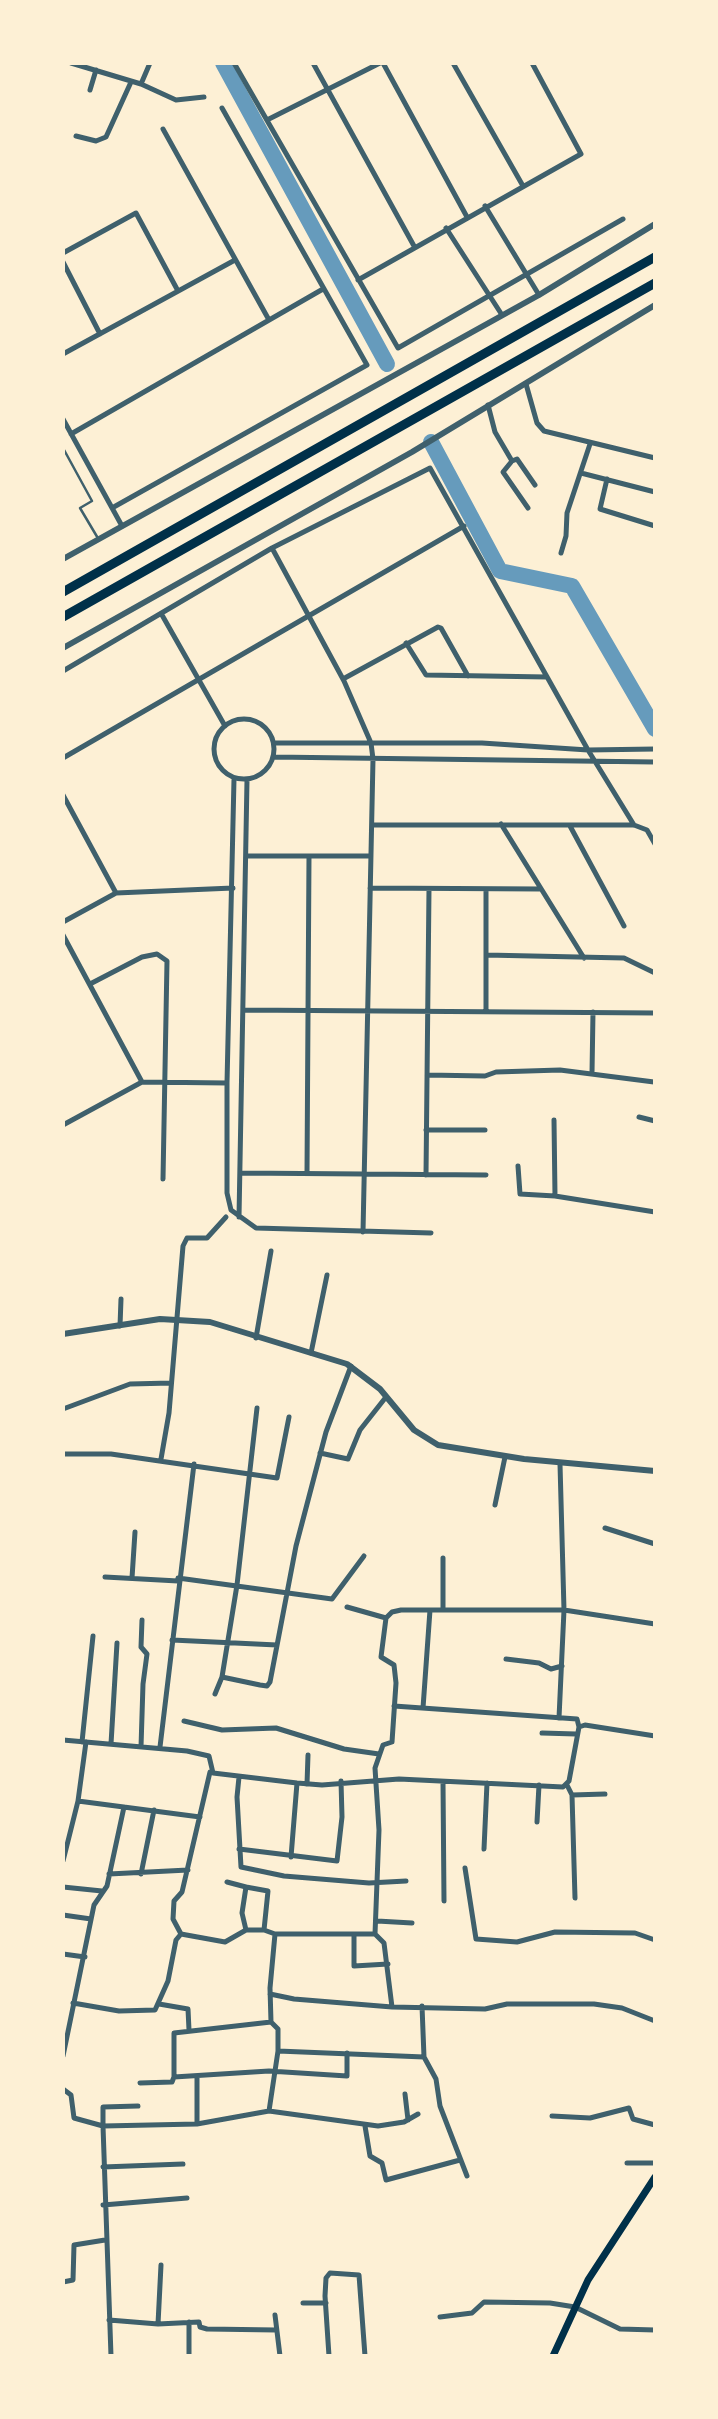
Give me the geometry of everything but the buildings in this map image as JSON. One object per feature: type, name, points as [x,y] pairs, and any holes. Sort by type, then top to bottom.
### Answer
[{"type":"highway","points":[[63,592],[655,257]]},
{"type":"highway","points":[[63,617],[655,283]]},
{"type":"main road","points":[[553,2356],[601,2258],[655,2177]]},
{"type":"street","points":[[71,63],[141,85],[177,100],[204,97]]},
{"type":"street","points":[[141,85],[149,63]]},
{"type":"street","points":[[234,63],[398,348],[624,219]]},
{"type":"street","points":[[313,63],[414,246]]},
{"type":"street","points":[[267,120],[382,63],[467,217]]},
{"type":"street","points":[[453,63],[523,186]]},
{"type":"street","points":[[358,280],[485,206],[582,154],[532,63]]},
{"type":"street","points":[[90,90],[96,70]]},
{"type":"street","points":[[76,136],[96,141],[106,137],[131,82]]},
{"type":"street","points":[[112,508],[367,365],[222,108]]},
{"type":"street","points":[[163,129],[269,320]]},
{"type":"street","points":[[485,206],[539,295]]},
{"type":"street","points":[[63,253],[136,213],[178,291]]},
{"type":"street","points":[[63,559],[539,295],[655,224]]},
{"type":"street","points":[[446,228],[502,315]]},
{"type":"street","points":[[63,354],[235,260]]},
{"type":"street","points":[[63,262],[100,334]]},
{"type":"street","points":[[71,434],[323,289]]},
{"type":"street","points":[[63,648],[412,452],[655,305]]},
{"type":"street","points":[[526,384],[540,429],[590,444],[655,458]]},
{"type":"street","points":[[488,405],[495,432],[512,461]]},
{"type":"street","points":[[63,419],[122,526]]},
{"type":"street","points":[[561,553],[566,536],[566,513],[590,444]]},
{"type":"street","points":[[528,508],[503,472],[517,459],[534,485]]},
{"type":"street","points":[[63,671],[272,548],[428,468],[433,469],[588,750],[634,825]]},
{"type":"street","points":[[581,473],[655,492]]},
{"type":"street","points":[[607,479],[600,509],[655,526]]},
{"type":"street","points":[[63,758],[464,526]]},
{"type":"street","points":[[272,548],[343,679],[371,743],[372,825],[363,1232]]},
{"type":"street","points":[[162,615],[225,726]]},
{"type":"street","points":[[343,679],[405,643],[440,627],[468,676]]},
{"type":"street","points":[[405,643],[424,674],[547,677]]},
{"type":"street","points":[[237,719],[251,719],[263,726],[274,743],[273,757],[264,773],[247,780],[234,779],[223,772],[214,757],[215,740],[225,726],[237,719]]},
{"type":"street","points":[[274,743],[482,743],[588,750],[655,749]]},
{"type":"street","points":[[481,758],[482,743]]},
{"type":"street","points":[[273,757],[655,762]]},
{"type":"street","points":[[234,779],[227,1083],[227,1201],[230,1210],[256,1228],[430,1233]]},
{"type":"street","points":[[239,1217],[247,780]]},
{"type":"street","points":[[63,795],[116,893]]},
{"type":"street","points":[[501,824],[584,958]]},
{"type":"street","points":[[372,825],[634,825],[647,830],[655,844]]},
{"type":"street","points":[[570,826],[624,926]]},
{"type":"street","points":[[246,856],[371,856]]},
{"type":"street","points":[[307,1173],[309,856]]},
{"type":"street","points":[[63,922],[116,893],[233,888]]},
{"type":"street","points":[[370,888],[540,888]]},
{"type":"street","points":[[426,1175],[429,888]]},
{"type":"street","points":[[486,890],[486,1011]]},
{"type":"street","points":[[63,935],[142,1082]]},
{"type":"street","points":[[90,984],[142,957],[157,954],[166,959],[163,1179]]},
{"type":"street","points":[[232,954],[244,955]]},
{"type":"street","points":[[486,955],[631,959],[655,973]]},
{"type":"street","points":[[243,1010],[655,1013]]},
{"type":"street","points":[[592,1073],[593,1012]]},
{"type":"street","points":[[229,1052],[242,1052]]},
{"type":"street","points":[[428,1075],[485,1076],[496,1072],[560,1070],[653,1082]]},
{"type":"street","points":[[63,1125],[142,1082],[163,1080],[227,1083]]},
{"type":"street","points":[[639,1116],[655,1121]]},
{"type":"street","points":[[554,1121],[555,1196]]},
{"type":"street","points":[[426,1130],[485,1130]]},
{"type":"street","points":[[518,1166],[518,1193],[555,1196],[655,1212]]},
{"type":"street","points":[[240,1173],[486,1175]]},
{"type":"street","points":[[160,1459],[171,1383],[180,1264],[185,1240],[207,1238],[226,1217]]},
{"type":"street","points":[[256,1338],[271,1251]]},
{"type":"street","points":[[311,1353],[327,1275]]},
{"type":"street","points":[[120,1326],[121,1299]]},
{"type":"street","points":[[63,1334],[176,1319],[210,1322],[351,1366],[386,1396],[414,1430],[431,1441],[456,1449],[505,1457],[655,1471]]},
{"type":"street","points":[[222,1677],[267,1686],[296,1546],[320,1453],[351,1366]]},
{"type":"street","points":[[63,1409],[130,1384],[171,1383]]},
{"type":"street","points":[[320,1453],[348,1460],[360,1430],[386,1396]]},
{"type":"street","points":[[215,1694],[222,1677],[237,1585],[257,1408]]},
{"type":"street","points":[[63,1454],[111,1454],[160,1459],[278,1477],[289,1417]]},
{"type":"street","points":[[495,1505],[505,1457]]},
{"type":"street","points":[[160,1747],[178,1579],[194,1464]]},
{"type":"street","points":[[559,1718],[564,1610],[560,1464]]},
{"type":"street","points":[[605,1528],[655,1544]]},
{"type":"street","points":[[132,1578],[135,1532]]},
{"type":"street","points":[[105,1577],[178,1579],[237,1585],[317,1599],[335,1598],[364,1556]]},
{"type":"street","points":[[443,1558],[443,1610]]},
{"type":"street","points":[[347,1607],[386,1618]]},
{"type":"street","points":[[423,1709],[430,1609]]},
{"type":"street","points":[[375,1934],[379,1821],[375,1761],[384,1743],[393,1742],[396,1670],[394,1665],[381,1657],[386,1618],[392,1612],[401,1610],[564,1610],[655,1623]]},
{"type":"street","points":[[141,1747],[142,1684],[147,1654],[141,1647],[142,1620]]},
{"type":"street","points":[[63,1861],[78,1801],[93,1636]]},
{"type":"street","points":[[172,1640],[227,1640],[277,1645]]},
{"type":"street","points":[[111,1744],[117,1643]]},
{"type":"street","points":[[506,1660],[539,1662],[551,1669],[562,1666]]},
{"type":"street","points":[[394,1706],[577,1719],[579,1727],[567,1785],[572,1795],[575,1898]]},
{"type":"street","points":[[184,1721],[222,1730],[276,1728],[344,1749],[379,1754]]},
{"type":"street","points":[[579,1727],[585,1725],[655,1737]]},
{"type":"street","points":[[542,1733],[576,1734]]},
{"type":"street","points":[[63,1740],[160,1747],[210,1758],[210,1772],[188,1870],[173,1909],[173,1919],[181,1934]]},
{"type":"street","points":[[307,1784],[308,1755]]},
{"type":"street","points":[[210,1772],[307,1784],[376,1781],[567,1785]]},
{"type":"street","points":[[239,1777],[241,1867],[254,1872],[369,1883],[406,1881]]},
{"type":"street","points":[[239,1849],[326,1862],[338,1860],[341,1781]]},
{"type":"street","points":[[443,1782],[444,1902]]},
{"type":"street","points":[[291,1857],[298,1783]]},
{"type":"street","points":[[484,1849],[487,1783]]},
{"type":"street","points":[[537,1822],[539,1785]]},
{"type":"street","points":[[572,1795],[605,1794]]},
{"type":"street","points":[[78,1801],[200,1817]]},
{"type":"street","points":[[63,2056],[66,2016],[85,1957],[91,1919],[102,1891],[107,1886],[124,1807]]},
{"type":"street","points":[[141,1874],[154,1810]]},
{"type":"street","points":[[465,1868],[476,1939],[517,1942],[555,1932],[635,1933],[655,1940]]},
{"type":"street","points":[[109,1874],[188,1870]]},
{"type":"street","points":[[227,1882],[268,1891],[264,1930]]},
{"type":"street","points":[[63,1887],[102,1891]]},
{"type":"street","points":[[246,1887],[242,1913],[246,1930]]},
{"type":"street","points":[[63,1914],[91,1919]]},
{"type":"street","points":[[377,1921],[412,1923]]},
{"type":"street","points":[[181,1934],[225,1942],[246,1930],[264,1930],[275,1934],[375,1934],[384,1943],[392,2007]]},
{"type":"street","points":[[72,2003],[149,2012],[159,2004],[176,1940],[181,1934]]},
{"type":"street","points":[[271,2022],[270,1994],[275,1934]]},
{"type":"street","points":[[354,1935],[354,1966],[388,1964]]},
{"type":"street","points":[[63,1954],[85,1957]]},
{"type":"street","points":[[270,1994],[294,1999],[392,2007],[485,2008],[506,2004],[594,2004],[622,2008],[655,2021]]},
{"type":"street","points":[[159,2004],[188,2008],[189,2030]]},
{"type":"street","points":[[422,2006],[424,2057],[436,2079],[440,2106],[467,2176]]},
{"type":"street","points":[[140,2084],[172,2082],[174,2035],[189,2030],[271,2022],[278,2027],[278,2051],[269,2111]]},
{"type":"street","points":[[278,2051],[424,2057]]},
{"type":"street","points":[[174,2077],[276,2071],[347,2076],[347,2053]]},
{"type":"street","points":[[197,2077],[197,2124]]},
{"type":"street","points":[[63,2089],[72,2099],[72,2116],[103,2126],[197,2124],[269,2111],[360,2122],[365,2126],[370,2156],[382,2163],[386,2180],[460,2160]]},
{"type":"street","points":[[405,2094],[408,2120]]},
{"type":"street","points":[[111,2356],[103,2205],[103,2107],[138,2106]]},
{"type":"street","points":[[552,2116],[590,2118],[629,2108],[633,2119],[655,2125]]},
{"type":"street","points":[[365,2126],[408,2120],[418,2114]]},
{"type":"street","points":[[627,2163],[655,2162]]},
{"type":"street","points":[[103,2167],[183,2164]]},
{"type":"street","points":[[103,2205],[187,2197]]},
{"type":"street","points":[[63,2282],[73,2280],[74,2245],[105,2240]]},
{"type":"street","points":[[158,2324],[161,2265]]},
{"type":"street","points":[[329,2356],[326,2304],[328,2274],[358,2274],[365,2356]]},
{"type":"street","points":[[440,2317],[472,2313],[481,2304],[491,2301],[575,2307],[620,2329],[655,2330]]},
{"type":"street","points":[[303,2303],[326,2304]]},
{"type":"street","points":[[275,2315],[280,2356]]},
{"type":"street","points":[[109,2320],[158,2324],[199,2322],[200,2327],[207,2329],[276,2330]]},
{"type":"street","points":[[189,2322],[189,2356]]},
{"type":"lane","points":[[63,449],[92,501],[80,509],[99,540]]},
{"type":"waterway","points":[[223,63],[387,364]]},
{"type":"waterway","points":[[431,442],[500,571],[572,586],[655,729]]}]
